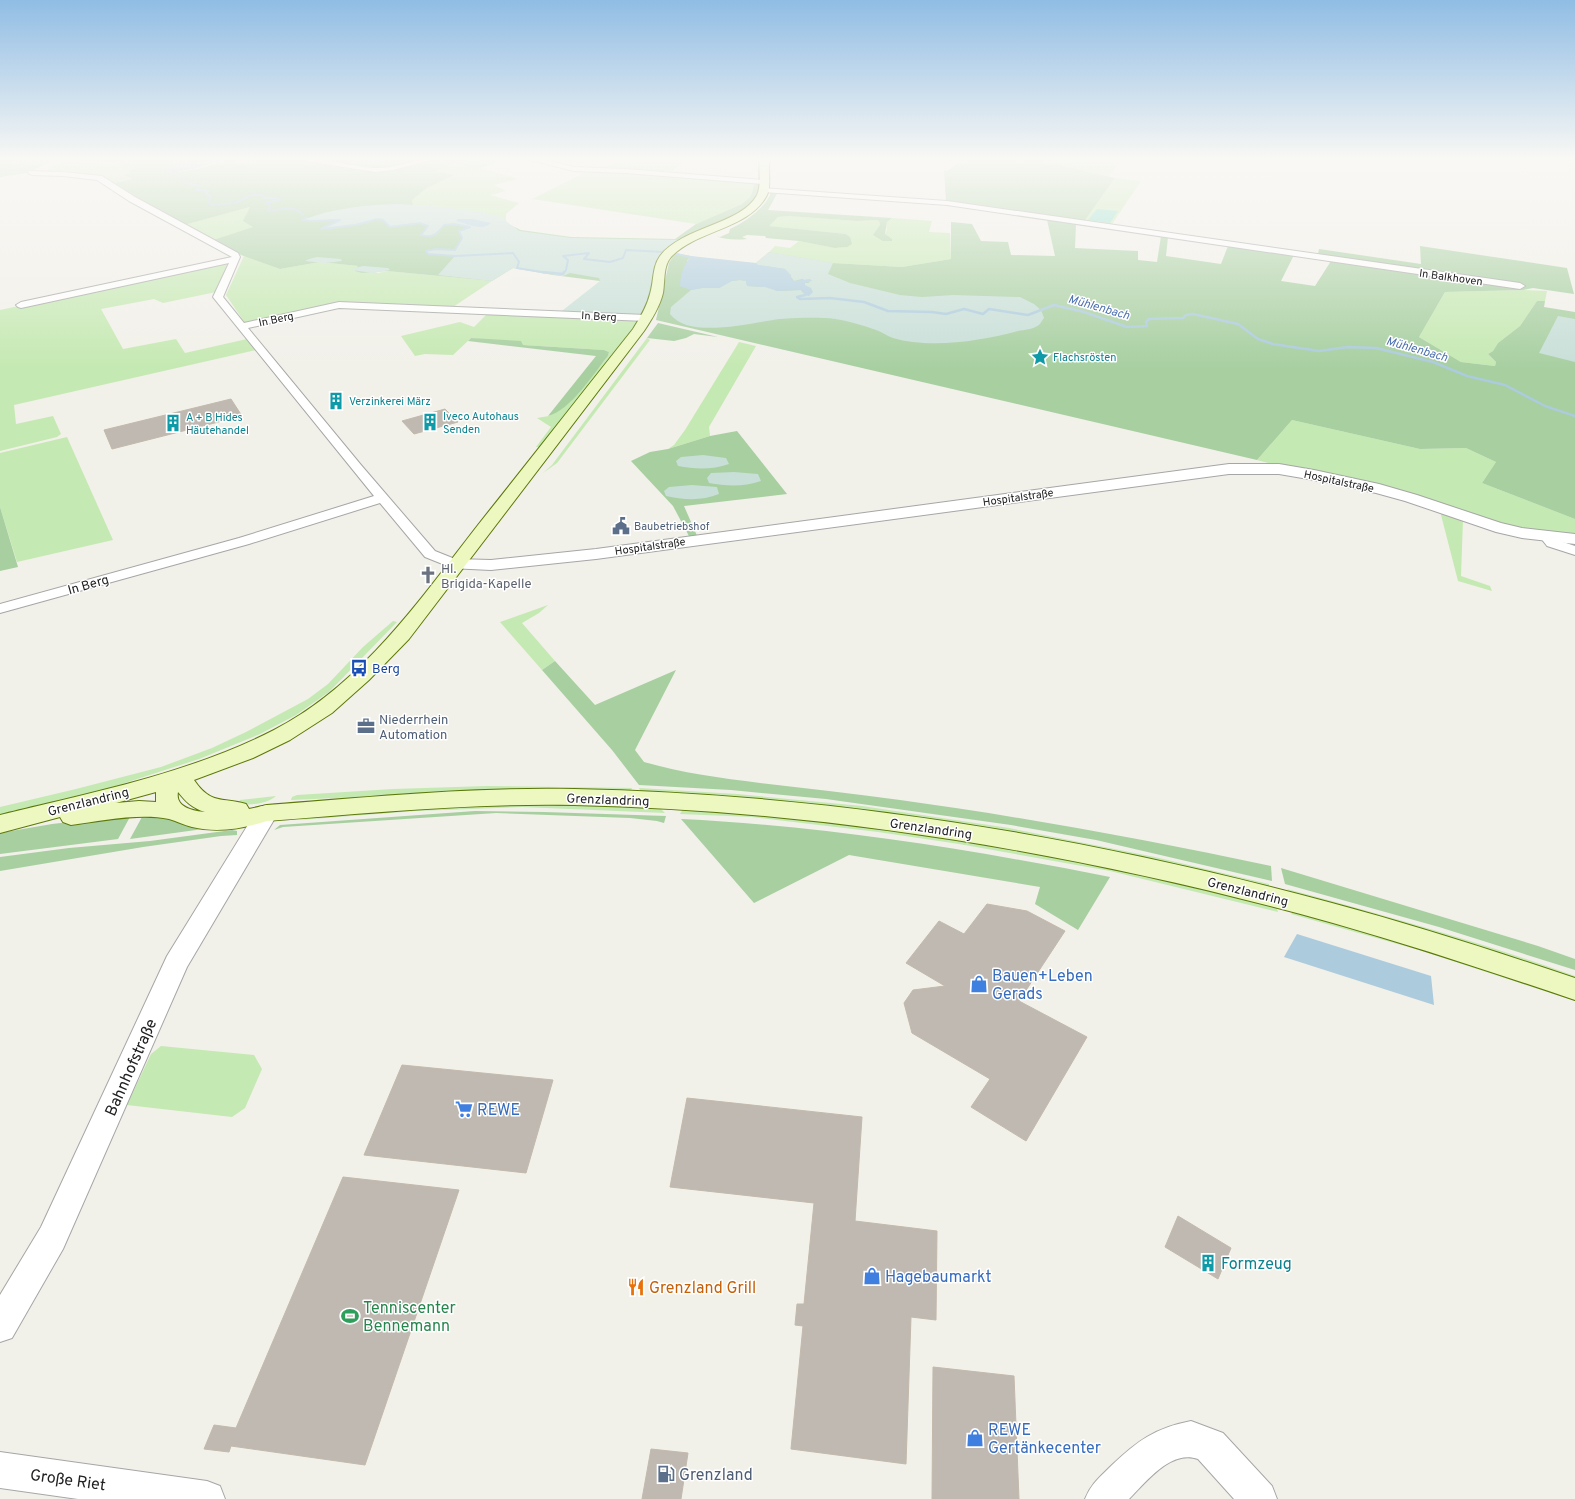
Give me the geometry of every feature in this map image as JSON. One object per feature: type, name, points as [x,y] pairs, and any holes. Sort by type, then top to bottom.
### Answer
[{"type":"main road","points":[[175,791],[260,755],[307,730],[345,702],[375,672],[396,647],[402,635],[455,564],[646,318],[652,307],[661,264],[665,258],[673,249],[685,240],[709,229]]},
{"type":"main road","name":"Grenzlandring","points":[[175,791],[190,818],[214,822],[249,818],[268,813],[475,798],[574,797],[770,808],[849,817],[1026,843],[1120,861],[1214,882],[1398,932],[1575,989]]},
{"type":"main road","name":"Grenzlandring","points":[[0,830],[46,819],[139,809],[175,791]]},
{"type":"main road","name":"Grenzlandring","points":[[0,824],[175,791]]},
{"type":"street","points":[[21,305],[235,259],[235,255],[187,229]]},
{"type":"street","name":"In Balkhoven","points":[[1114,229],[1520,286]]},
{"type":"street","name":"In Berg","points":[[235,259],[218,297],[382,498],[430,554],[455,564]]},
{"type":"street","name":"In Berg","points":[[242,326],[339,305],[646,318]]},
{"type":"street","name":"Hospitalstraße","points":[[455,564],[491,565],[596,554],[1168,476],[1241,468],[1279,469],[1351,483],[1411,498],[1496,527],[1548,537],[1575,539]]},
{"type":"street","name":"In Berg","points":[[0,609],[236,543],[382,498]]},
{"type":"street","points":[[1548,537],[1552,543],[1575,551]]},
{"type":"street","name":"Bahnhofstraße","points":[[0,1326],[52,1238],[176,963],[268,813]]},
{"type":"street","points":[[1103,1499],[1140,1463],[1158,1449],[1174,1442],[1191,1439],[1210,1446],[1259,1499]]},
{"type":"street","name":"Große Riet","points":[[0,1470],[207,1499]]},
{"type":"green space","points":[[192,229],[248,229],[213,240]]},
{"type":"green space","points":[[247,229],[519,229],[571,237],[675,239],[689,229],[704,229],[681,239],[671,247],[667,253],[641,317],[600,281],[513,268],[492,281],[387,271],[362,273],[355,271],[358,266],[320,262],[280,269],[241,255],[213,240]]},
{"type":"green space","points":[[730,229],[797,229],[846,234],[850,237],[852,244],[847,247],[835,248],[799,241],[766,238],[765,236],[747,235],[742,237],[747,239],[736,240],[723,238],[716,236],[720,237],[729,233]]},
{"type":"green space","points":[[797,229],[878,229],[888,237],[885,234],[887,229],[930,229],[929,232],[950,233],[951,259],[902,267],[833,263],[769,252],[775,246],[790,248],[799,241],[836,248],[847,247],[850,237],[846,234]]},
{"type":"green space","points":[[877,229],[886,229],[885,234],[892,239],[892,241],[883,241],[873,235]]},
{"type":"green space","points":[[951,229],[975,229],[981,241],[1008,242],[1011,255],[1055,256],[1049,229],[1076,229],[1075,248],[1138,251],[1138,260],[1157,262],[1161,236],[1168,237],[1166,256],[1221,264],[1228,246],[1294,255],[1281,281],[1315,286],[1331,261],[1317,259],[1319,249],[1421,264],[1420,246],[1567,268],[1574,294],[1533,288],[1523,290],[1445,292],[1419,337],[1461,362],[1495,366],[1496,362],[1488,354],[1493,351],[1498,343],[1520,326],[1537,301],[1545,301],[1544,307],[1575,312],[1575,519],[1482,483],[1496,462],[1466,448],[1420,449],[1292,420],[1257,460],[656,320],[669,263],[675,253],[691,256],[687,261],[777,291],[756,263],[769,252],[833,263],[902,267],[951,259]]},
{"type":"green space","points":[[244,256],[280,269],[320,262],[358,266],[378,273],[387,271],[492,281],[450,309],[341,304],[245,323],[226,295]]},
{"type":"green space","points":[[224,262],[229,264],[216,292],[163,303],[154,299],[101,309],[123,349],[176,339],[185,353],[247,339],[256,350],[14,405],[16,424],[53,416],[61,434],[57,437],[0,451],[0,310]]},
{"type":"green space","points":[[1523,290],[1547,291],[1545,301],[1537,301],[1520,326],[1498,343],[1493,351],[1488,354],[1496,362],[1495,366],[1461,362],[1419,337],[1445,292]]},
{"type":"green space","points":[[494,313],[641,320],[541,447],[536,447],[551,427],[537,418],[549,416],[599,367],[608,356],[609,352],[604,350],[523,345],[471,338],[453,355],[425,354],[415,356],[401,336],[460,322],[474,327],[487,314]]},
{"type":"green space","points":[[658,323],[718,337],[694,334],[674,341],[647,338]]},
{"type":"green space","points":[[641,333],[643,334],[542,466],[536,470]]},
{"type":"green space","points":[[471,338],[521,341],[523,345],[604,350],[609,352],[608,356],[573,399],[565,407],[548,416],[596,356],[468,341]]},
{"type":"green space","points":[[647,338],[650,340],[557,463],[543,473],[552,465]]},
{"type":"green space","points":[[739,342],[756,346],[709,427],[710,436],[668,449],[674,445],[685,430]]},
{"type":"green space","points":[[1292,420],[1420,449],[1466,448],[1496,462],[1482,483],[1575,519],[1575,535],[1536,533],[1257,460]]},
{"type":"green space","points":[[737,431],[787,494],[684,506],[698,538],[690,538],[673,506],[631,461],[650,452],[668,449],[710,436]]},
{"type":"green space","points":[[67,437],[113,540],[17,562],[0,507],[0,453]]},
{"type":"green space","points":[[0,507],[18,567],[0,571]]},
{"type":"green space","points":[[1440,511],[1463,519],[1461,576],[1490,586],[1492,591],[1458,581]]},
{"type":"green space","points":[[548,605],[539,613],[522,623],[555,661],[542,670],[500,622]]},
{"type":"green space","points":[[393,621],[397,622],[329,692],[296,715],[260,734],[199,759],[97,792],[0,817],[0,807],[161,767],[212,748],[246,732],[308,699],[328,684],[363,647]]},
{"type":"green space","points":[[555,661],[595,705],[676,670],[635,750],[644,762],[716,777],[900,800],[1039,821],[1132,838],[1271,866],[1272,881],[1096,840],[1011,825],[826,799],[731,790],[639,785],[612,750],[542,670]]},
{"type":"green space","points":[[487,786],[632,788],[631,791],[403,795],[291,800],[292,797],[297,795],[393,789]]},
{"type":"green space","points":[[639,788],[737,794],[862,806],[1009,828],[1155,857],[1269,884],[1269,887],[1265,888],[1208,874],[641,792]]},
{"type":"green space","points":[[276,796],[263,803],[238,805],[240,800]]},
{"type":"green space","points":[[528,803],[658,806],[665,813],[522,807],[416,811],[299,820],[305,818],[447,806]]},
{"type":"green space","points":[[683,809],[708,810],[899,829],[1074,858],[1276,906],[1278,912],[1110,871],[959,844],[878,832],[752,817],[680,814]]},
{"type":"green space","points":[[475,811],[666,816],[664,823],[630,818],[496,813],[283,827],[274,830],[280,825]]},
{"type":"green space","points":[[131,815],[118,839],[0,854],[0,833],[52,824]]},
{"type":"green space","points":[[142,817],[163,818],[218,827],[130,839]]},
{"type":"green space","points":[[681,819],[789,827],[897,840],[1003,857],[1110,877],[1078,930],[1035,904],[1040,887],[849,855],[754,903]]},
{"type":"green space","points":[[232,830],[237,831],[237,835],[143,847],[0,871],[0,857],[69,848],[150,841]]},
{"type":"green space","points":[[1281,868],[1538,946],[1575,959],[1575,970],[1439,927],[1285,884]]},
{"type":"green space","points":[[1287,889],[1468,940],[1575,976],[1575,981],[1296,897]]},
{"type":"green space","points":[[1295,910],[1575,996],[1575,1001],[1419,950],[1291,914]]},
{"type":"green space","points":[[161,1046],[254,1055],[262,1069],[245,1108],[232,1117],[127,1105],[151,1054]]},
{"type":"shaded area","points":[[426,229],[441,229],[436,235],[427,237],[421,235]]},
{"type":"shaded area","points":[[465,229],[516,229],[519,231],[571,238],[680,240],[663,250],[656,264],[644,312],[637,316],[558,314],[600,281],[599,278],[570,273],[563,276],[513,268],[492,281],[438,275],[455,256],[428,254],[426,251],[436,249],[455,250],[462,238],[459,231]]},
{"type":"shaded area","points":[[769,252],[833,263],[828,274],[850,283],[900,295],[922,297],[953,295],[1020,297],[1034,304],[1041,310],[1044,318],[1039,325],[1029,329],[988,338],[972,341],[923,343],[893,338],[866,326],[835,319],[780,319],[738,326],[706,328],[691,326],[679,322],[670,314],[671,307],[691,290],[702,288],[719,288],[731,281],[746,281],[747,286],[765,287],[777,291],[801,290],[803,293],[805,283],[810,283],[802,279],[794,281],[785,269],[758,265],[756,263]]},
{"type":"shaded area","points":[[691,256],[756,263],[758,265],[785,269],[794,281],[810,279],[812,281],[805,283],[805,285],[811,288],[813,292],[809,296],[805,295],[801,290],[777,291],[765,287],[747,286],[746,281],[740,280],[732,281],[719,288],[702,288],[691,290],[680,286],[683,270]]},
{"type":"shaded area","points":[[317,257],[341,259],[342,261],[325,263],[305,261]]},
{"type":"shaded area","points":[[363,266],[388,268],[390,270],[372,273],[352,270]]},
{"type":"shaded area","points":[[1558,316],[1575,319],[1575,362],[1539,353]]},
{"type":"shaded area","points":[[703,455],[726,458],[729,464],[710,468],[697,468],[678,466],[676,461],[681,457]]},
{"type":"shaded area","points":[[734,472],[758,474],[761,481],[742,485],[728,485],[709,483],[707,478],[711,473]]},
{"type":"shaded area","points":[[692,485],[717,487],[719,494],[700,499],[686,499],[666,496],[664,491],[669,487]]},
{"type":"shaded area","points":[[1297,934],[1431,976],[1434,1005],[1284,957]]},
{"type":"building","name":"A + B Hides Häutehandel","points":[[231,399],[242,416],[112,449],[104,430]]},
{"type":"building","name":"Iveco Autohaus Senden","points":[[445,409],[458,422],[414,434],[402,421]]},
{"type":"building","name":"Bauen+Leben Gerads","points":[[987,904],[1027,911],[1065,931],[1019,1001],[1087,1037],[1026,1141],[971,1107],[990,1079],[912,1033],[904,1003],[913,990],[945,986],[906,963],[939,921],[964,934]]},
{"type":"building","name":"REWE","points":[[402,1065],[553,1080],[526,1173],[364,1155]]},
{"type":"building","name":"Hagebaumarkt","points":[[687,1098],[862,1117],[855,1221],[937,1231],[936,1320],[911,1317],[906,1464],[791,1449],[803,1326],[795,1325],[797,1304],[804,1304],[814,1203],[670,1187]]},
{"type":"building","name":"Tenniscenter Bennemann","points":[[343,1177],[459,1190],[365,1465],[231,1446],[229,1452],[204,1449],[214,1425],[236,1428]]},
{"type":"building","name":"Formzeug","points":[[1178,1216],[1231,1248],[1218,1279],[1165,1247]]},
{"type":"building","name":"REWE Gertänkecenter","points":[[933,1367],[1014,1376],[1019,1499],[932,1499]]},
{"type":"building","name":"Grenzland","points":[[651,1449],[688,1453],[681,1499],[642,1499]]},
{"type":"waterway","name":"Mühlenbach","points":[[426,229],[421,235],[431,236],[441,229]]},
{"type":"waterway","name":"Mühlenbach","points":[[465,229],[459,231],[462,238],[455,250],[436,249],[426,251],[428,254],[455,256],[513,253],[519,262],[517,268],[548,273]]},
{"type":"waterway","name":"Mühlenbach","points":[[564,273],[568,260],[563,256],[589,253],[584,259],[610,262],[623,258],[626,250],[663,252]]},
{"type":"waterway","name":"Mühlenbach","points":[[676,254],[695,258]]},
{"type":"waterway","name":"Mühlenbach","points":[[542,272],[563,274],[564,272]]},
{"type":"waterway","name":"Mühlenbach","points":[[809,292],[805,295],[797,297],[800,299],[830,298],[864,302],[888,311],[932,312],[946,314],[964,309],[983,314],[989,309],[1028,315],[1054,305],[1084,312],[1127,327],[1147,326],[1146,322],[1149,319],[1183,318],[1186,315],[1193,314],[1238,324],[1258,339],[1273,344],[1319,351],[1348,347],[1376,348],[1433,362],[1467,376],[1505,385],[1545,406],[1575,416]]},
{"type":"place","name":"Flachsrösten","points":[[1040,357]]},
{"type":"place","name":"Verzinkerei März","points":[[336,401]]},
{"type":"place","name":"Iveco Autohaus Senden","points":[[430,422]]},
{"type":"place","name":"A + B Hides Häutehandel","points":[[173,423]]},
{"type":"place","name":"Baubetriebshof","points":[[621,526]]},
{"type":"place","name":"Hl. Brigida-Kapelle","points":[[428,575]]},
{"type":"place","name":"Berg","points":[[359,668]]},
{"type":"place","name":"Niederrhein Automation","points":[[366,726]]},
{"type":"place","name":"Bauen+Leben Gerads","points":[[979,984]]},
{"type":"place","name":"REWE","points":[[464,1109]]},
{"type":"place","name":"Formzeug","points":[[1208,1263]]},
{"type":"place","name":"Hagebaumarkt","points":[[872,1276]]},
{"type":"place","name":"Grenzland Grill","points":[[636,1287]]},
{"type":"place","name":"Tenniscenter Bennemann","points":[[350,1316]]},
{"type":"place","name":"REWE Gertänkecenter","points":[[975,1438]]},
{"type":"place","name":"Grenzland","points":[[666,1474]]}]
